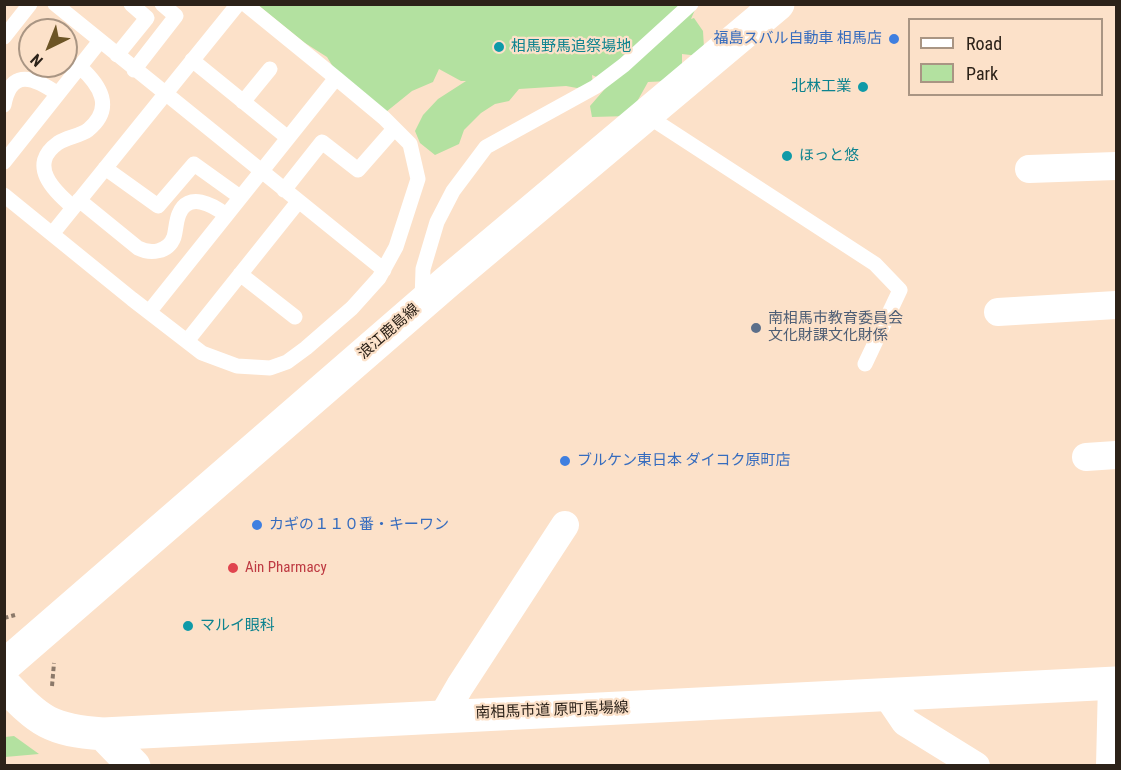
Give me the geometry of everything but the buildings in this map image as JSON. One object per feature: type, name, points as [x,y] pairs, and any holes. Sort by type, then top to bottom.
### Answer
[{"type":"street","name":"浪江鹿島線","points":[[4,666],[422,304],[778,4]]},
{"type":"street","points":[[1029,169],[1116,166]]},
{"type":"street","points":[[998,312],[1116,305]]},
{"type":"street","points":[[1086,457],[1116,455]]},
{"type":"street","points":[[442,717],[565,525]]},
{"type":"street","points":[[1110,765],[1114,683]]},
{"type":"street","name":"南相馬市道 原町馬場線","points":[[4,684],[32,714],[52,725],[75,732],[103,734],[1114,683]]},
{"type":"street","points":[[886,694],[905,722],[975,765]]},
{"type":"street","points":[[103,734],[134,765]]},
{"type":"lane","points":[[4,37],[30,4]]},
{"type":"lane","points":[[55,4],[384,270]]},
{"type":"lane","points":[[117,55],[147,18],[131,4]]},
{"type":"lane","points":[[134,70],[176,16],[162,4]]},
{"type":"lane","points":[[52,234],[238,4]]},
{"type":"lane","points":[[4,195],[202,353],[237,366],[270,368],[286,362],[352,308],[379,278],[396,247],[418,179],[410,144],[336,78],[245,4]]},
{"type":"lane","points":[[422,304],[423,269],[438,222],[453,191],[486,147],[595,87],[624,65],[691,4]]},
{"type":"lane","points":[[4,162],[100,41]]},
{"type":"lane","points":[[192,60],[288,138]]},
{"type":"lane","points":[[80,67],[100,88],[103,99],[101,112],[88,129],[56,144],[48,154],[44,166],[46,178],[55,192],[147,252],[158,252],[173,240],[179,212],[185,205],[203,201],[214,205],[226,215]]},
{"type":"lane","points":[[243,102],[270,69]]},
{"type":"lane","points":[[149,312],[336,78]]},
{"type":"lane","points":[[4,105],[7,91],[14,83],[26,79],[44,84],[58,94]]},
{"type":"lane","points":[[646,115],[875,264],[900,290],[865,364]]},
{"type":"lane","points":[[284,190],[322,142],[358,170],[394,129]]},
{"type":"lane","points":[[105,168],[158,206],[195,164],[240,197]]},
{"type":"lane","points":[[187,341],[298,201]]},
{"type":"lane","points":[[240,274],[294,317]]},
{"type":"green space","points":[[258,5],[697,5],[691,19],[694,18],[703,31],[704,48],[699,56],[682,54],[682,74],[669,81],[648,82],[629,116],[592,117],[590,106],[610,83],[592,75],[593,84],[577,88],[566,86],[519,89],[509,101],[495,104],[481,113],[464,130],[459,144],[435,155],[420,143],[415,131],[423,115],[438,99],[466,81],[461,81],[439,69],[433,82],[412,91],[386,112],[354,101],[327,57],[305,43]]},
{"type":"green space","points":[[14,736],[39,754],[5,757],[5,737]]},
{"type":"place","name":"福島スバル自動車 相馬店","points":[[894,39]]},
{"type":"place","name":"相馬野馬追祭場地","points":[[499,47]]},
{"type":"place","name":"北林工業","points":[[863,87]]},
{"type":"place","name":"ほっと悠","points":[[787,156]]},
{"type":"place","name":"南相馬市教育委員会 文化財課文化財係","points":[[756,328]]},
{"type":"place","name":"ブルケン東日本 ダイコク原町店","points":[[565,461]]},
{"type":"place","name":"カギの１１０番・キーワン","points":[[257,525]]},
{"type":"place","name":"Ain Pharmacy","points":[[233,568]]},
{"type":"place","name":"マルイ眼科","points":[[188,626]]}]
